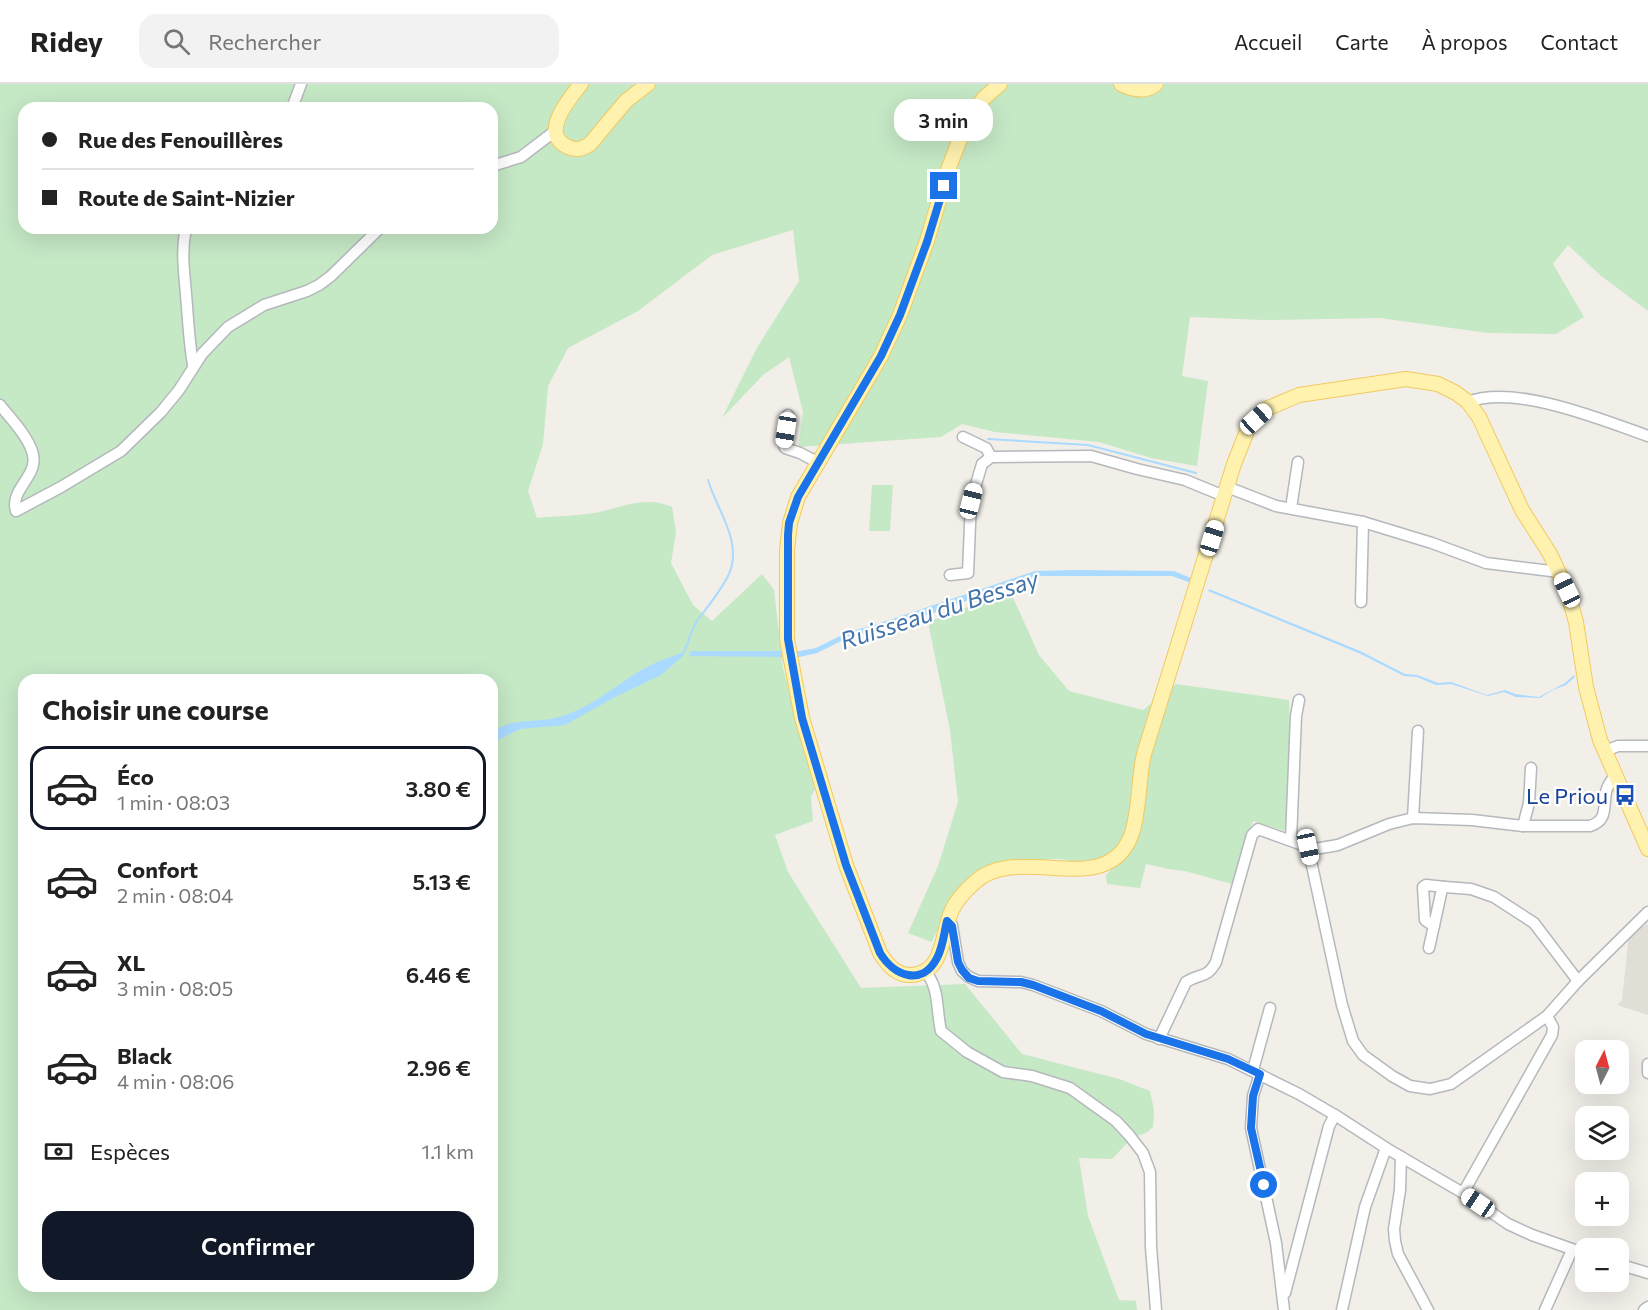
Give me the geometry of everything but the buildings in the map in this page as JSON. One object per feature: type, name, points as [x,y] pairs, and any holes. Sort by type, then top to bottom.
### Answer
[{"type":"main road","points":[[581,84],[561,112],[555,131],[562,145],[572,149],[584,148],[596,138],[626,101],[648,84]]},
{"type":"main road","points":[[1000,84],[978,105],[967,121],[949,167],[927,242],[900,315],[881,356],[798,497],[789,523],[788,639],[799,707],[846,865],[886,963],[901,974],[908,975],[925,971],[933,966],[939,956],[947,921],[958,899],[982,876],[995,870],[1024,866],[1090,869],[1108,863],[1124,848],[1134,827],[1144,754],[1238,450],[1247,431],[1266,409],[1299,395],[1406,379],[1438,384],[1468,402],[1479,417],[1522,510],[1559,572],[1567,590],[1576,622],[1586,687],[1605,751],[1648,849]]},
{"type":"main road","points":[[1121,84],[1139,90],[1156,84]]},
{"type":"street","points":[[294,102],[300,84]]},
{"type":"street","points":[[498,164],[521,157],[555,131]]},
{"type":"street","points":[[186,234],[183,268],[189,345],[194,365]]},
{"type":"street","points":[[0,405],[23,435],[33,456],[32,471],[16,494],[14,502],[16,510],[61,487],[121,451],[161,412],[179,390],[210,343],[239,319],[264,305],[319,285],[374,234]]},
{"type":"street","points":[[1468,402],[1480,397],[1497,396],[1537,401],[1648,436]]},
{"type":"street","points":[[788,415],[785,448],[819,463]]},
{"type":"street","points":[[963,437],[986,448],[991,457]]},
{"type":"street","points":[[950,574],[968,573],[971,501],[982,464],[991,457],[1091,456],[1276,506],[1362,522],[1432,543],[1486,563],[1559,572]]},
{"type":"street","points":[[1291,508],[1298,462]]},
{"type":"street","points":[[1360,602],[1362,522]]},
{"type":"street","points":[[1291,840],[1296,716],[1299,700]]},
{"type":"street","points":[[1413,818],[1418,731]]},
{"type":"street","points":[[1605,751],[1618,746],[1644,746]]},
{"type":"street","points":[[1523,826],[1529,803],[1531,768]]},
{"type":"street","points":[[1159,1038],[1186,982],[1192,978],[1205,976],[1216,962],[1252,836],[1258,829],[1316,849],[1338,845],[1389,824],[1413,818],[1472,820],[1523,826],[1590,826],[1600,822],[1604,815],[1606,791],[1616,774]]},
{"type":"street","points":[[1308,847],[1342,1005],[1353,1041],[1363,1055],[1410,1086],[1430,1089],[1451,1084],[1547,1016],[1578,981],[1648,912]]},
{"type":"street","points":[[1434,926],[1425,920],[1423,887],[1426,885],[1471,889],[1494,897],[1534,923],[1578,981]]},
{"type":"street","points":[[1429,948],[1442,889],[1445,887]]},
{"type":"street","points":[[947,921],[952,926],[958,962],[969,978],[978,981],[1021,982],[1033,985],[1101,1011],[1146,1034],[1228,1059],[1257,1072],[1335,1115],[1386,1149],[1463,1193],[1508,1224],[1575,1251]]},
{"type":"street","points":[[925,971],[930,976],[937,993],[940,1031],[968,1052],[1003,1072],[1032,1076],[1070,1088],[1116,1121],[1143,1153],[1150,1172],[1151,1247],[1156,1310]]},
{"type":"street","points":[[1270,1008],[1253,1096],[1251,1128],[1276,1243],[1284,1305]]},
{"type":"street","points":[[1463,1193],[1552,1035],[1553,1027],[1547,1016]]},
{"type":"street","points":[[1648,1064],[1648,1073]]},
{"type":"street","points":[[1284,1305],[1326,1139],[1335,1115]]},
{"type":"street","points":[[1342,1310],[1365,1207],[1386,1149]]},
{"type":"street","points":[[1401,1157],[1395,1240],[1398,1254],[1428,1310]]},
{"type":"street","points":[[1545,1310],[1572,1250]]},
{"type":"street","points":[[1629,1267],[1648,1273]]},
{"type":"street","points":[[1644,1310],[1648,1306]]},
{"type":"shaded area","points":[[1648,924],[1648,1015],[1617,1005],[1622,1000],[1629,933]]},
{"type":"green space","points":[[0,84],[1648,84],[1648,311],[1600,275],[1568,245],[1553,264],[1584,317],[1556,334],[1488,333],[1380,318],[1264,320],[1190,317],[1182,376],[1208,381],[1197,466],[1151,458],[1099,442],[995,432],[962,424],[941,437],[798,447],[803,412],[789,357],[763,375],[722,418],[758,346],[799,281],[793,230],[712,255],[638,311],[568,348],[548,386],[543,444],[528,491],[537,518],[594,513],[642,502],[672,507],[676,532],[671,563],[693,605],[712,621],[762,574],[774,590],[783,668],[815,789],[811,797],[813,821],[775,835],[788,872],[861,988],[965,984],[1022,1054],[1119,1079],[1150,1091],[1154,1110],[1153,1127],[1146,1133],[1133,1137],[1112,1159],[1079,1158],[1088,1216],[1119,1300],[1136,1301],[1137,1310],[0,1310]]},
{"type":"green space","points":[[872,485],[893,485],[890,531],[869,531]]},
{"type":"green space","points":[[1010,591],[1039,655],[1069,691],[1143,710],[1176,684],[1289,700],[1290,766],[1285,831],[1253,821],[1232,884],[1185,871],[1146,864],[1140,888],[1107,884],[1106,875],[1112,869],[1060,859],[1004,862],[972,876],[955,893],[932,942],[908,933],[938,866],[958,802],[950,730],[928,622]]},
{"type":"water","name":"Ruisseau du Bessay","points":[[1035,571],[1174,571],[1193,579],[1191,583],[1172,576],[1038,576],[924,616],[849,637],[817,653],[795,658],[794,652],[816,648],[848,632]]},
{"type":"water","points":[[1209,589],[1360,651],[1405,674],[1417,675],[1438,683],[1451,682],[1487,695],[1505,690],[1515,694],[1539,697],[1565,683],[1574,675],[1575,677],[1566,685],[1540,698],[1516,697],[1504,692],[1488,696],[1451,684],[1436,685],[1417,677],[1404,676],[1361,654],[1208,591]]},
{"type":"water","points":[[691,651],[782,651],[782,657],[689,656]]},
{"type":"water","points":[[684,652],[684,655],[661,675],[565,725],[520,729],[498,740],[499,728],[513,723],[550,719],[577,710],[662,660]]},
{"type":"waterway","points":[[988,439],[1088,445],[1196,473]]},
{"type":"waterway","points":[[682,655],[695,625],[729,574],[732,562],[731,538],[708,480]]},
{"type":"place","name":"Le Priou","points":[[1625,795]]},
{"type":"route","points":[[944,186],[927,242],[900,315],[881,356],[798,497],[789,523],[787,609],[790,662],[810,749],[846,865],[880,953],[895,971],[908,975],[918,974],[933,966],[939,956],[947,921],[952,926],[958,962],[969,978],[978,981],[1021,982],[1033,985],[1101,1011],[1146,1034],[1228,1059],[1260,1074],[1251,1108],[1251,1128],[1264,1185]]}]
